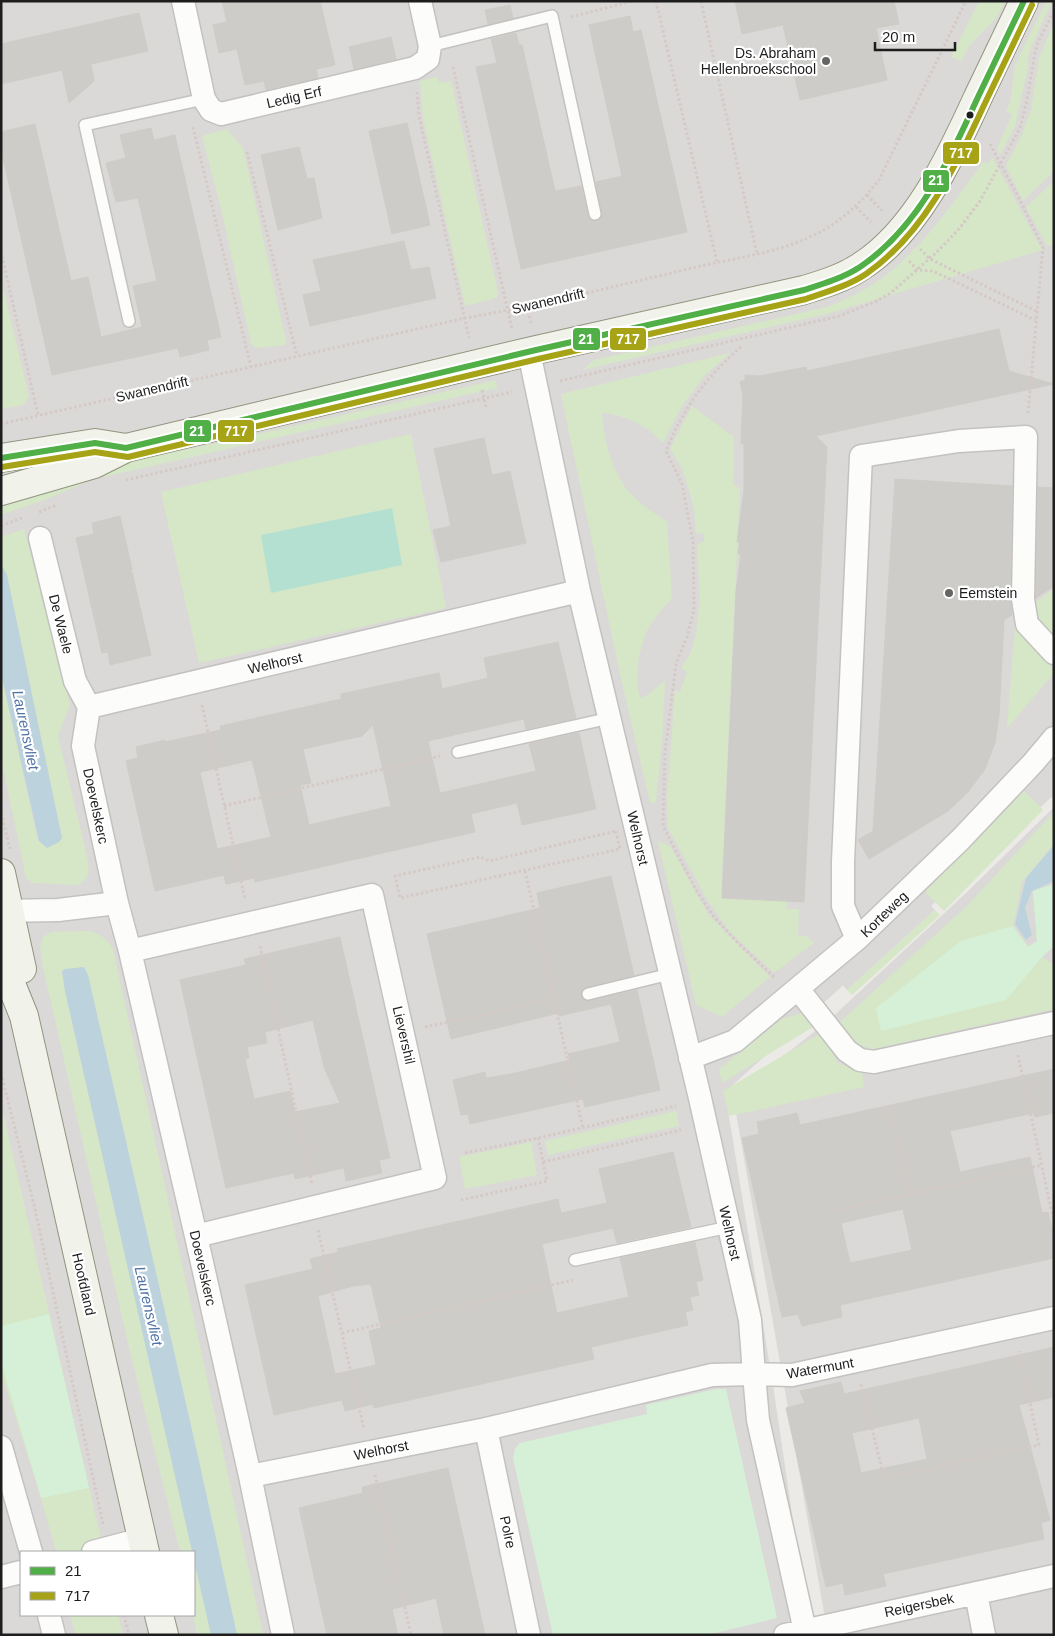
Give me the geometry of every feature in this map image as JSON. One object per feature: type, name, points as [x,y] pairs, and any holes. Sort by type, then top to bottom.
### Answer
[{"type":"main road","points":[[1,492],[94,464],[126,448],[529,352],[830,283],[861,266],[896,236],[912,218],[932,187],[969,119],[1024,1]]},
{"type":"main road","points":[[1,458],[95,443],[126,448]]},
{"type":"main road","name":"Hoofdland","points":[[1,873],[5,911],[23,974],[24,1016]]},
{"type":"main road","name":"Hoofdland","points":[[1,947],[9,979],[24,1016],[144,1546]]},
{"type":"main road","points":[[159,1616],[164,1635]]},
{"type":"street","points":[[183,1],[195,100]]},
{"type":"street","points":[[420,1],[438,44]]},
{"type":"street","name":"Ledig Erf","points":[[195,100],[221,114],[415,68],[428,59],[438,44]]},
{"type":"street","name":"Welhorst","points":[[250,1476],[486,1429],[712,1375],[754,1374],[750,1320],[706,1125],[579,592],[529,352]]},
{"type":"street","points":[[857,939],[843,906],[860,456],[959,441],[1026,437],[1023,600],[1026,624],[1054,653]]},
{"type":"street","name":"De Waele","points":[[40,538],[75,681],[89,707]]},
{"type":"street","name":"Welhorst","points":[[89,707],[579,592]]},
{"type":"street","name":"Doevelskerc","points":[[89,707],[84,746],[117,904],[130,951],[196,1236],[250,1476],[283,1635]]},
{"type":"street","name":"Korteweg","points":[[690,1058],[735,1041],[857,939],[960,840],[1054,738]]},
{"type":"street","name":"Lievershil","points":[[130,951],[372,895],[435,1178],[196,1236]]},
{"type":"street","points":[[5,911],[58,910],[117,904]]},
{"type":"street","points":[[795,992],[847,1051],[860,1060],[874,1062],[1054,1022]]},
{"type":"street","name":"Watermunt","points":[[754,1374],[792,1375],[1054,1318]]},
{"type":"street","points":[[754,1374],[758,1420],[795,1633]]},
{"type":"street","name":"Polre","points":[[486,1429],[529,1635]]},
{"type":"street","points":[[1,1447],[31,1551]]},
{"type":"street","points":[[101,1550],[144,1546]]},
{"type":"street","points":[[1,1577],[20,1572]]},
{"type":"street","name":"Reigersbek","points":[[795,1633],[1054,1576]]},
{"type":"street","points":[[976,1593],[984,1635]]},
{"type":"street","points":[[49,1616],[54,1635]]},
{"type":"lane","points":[[438,44],[552,16],[595,214]]},
{"type":"lane","points":[[129,321],[86,125],[195,100]]},
{"type":"lane","points":[[458,752],[610,718]]},
{"type":"lane","points":[[588,994],[670,974]]},
{"type":"lane","points":[[575,1260],[729,1227]]},
{"type":"path","points":[[552,16],[570,17],[633,1]]},
{"type":"path","points":[[656,1],[717,262]]},
{"type":"path","points":[[702,1],[757,254]]},
{"type":"path","name":"Swanendrift","points":[[1,424],[464,318],[508,311],[757,254],[797,242],[820,232],[856,207],[879,180],[966,1]]},
{"type":"path","points":[[438,44],[508,311]]},
{"type":"path","points":[[417,89],[419,116],[466,324]]},
{"type":"path","points":[[195,100],[251,367]]},
{"type":"path","points":[[990,144],[1043,248],[1035,320],[1026,437]]},
{"type":"path","points":[[247,152],[297,356]]},
{"type":"path","points":[[867,195],[917,270],[933,271],[1035,320]]},
{"type":"path","points":[[856,207],[930,259],[1036,311]]},
{"type":"path","points":[[1,251],[38,415]]},
{"type":"path","points":[[741,347],[727,360],[695,397],[683,415],[666,451],[682,484],[693,540],[694,610],[687,638],[676,664],[665,752],[663,826],[696,890],[714,917],[738,943],[795,992]]},
{"type":"path","points":[[122,481],[536,387]]},
{"type":"path","points":[[49,508],[58,505]]},
{"type":"path","points":[[202,705],[224,806],[253,923],[366,1435]]},
{"type":"path","points":[[224,806],[458,752]]},
{"type":"path","points":[[583,1128],[525,870],[400,898],[395,876],[480,857],[490,861],[616,831]]},
{"type":"path","name":"Welhorst","points":[[525,870],[620,849]]},
{"type":"path","points":[[403,1031],[553,999]]},
{"type":"path","points":[[1014,1032],[1054,1223]]},
{"type":"path","points":[[1,1074],[35,1209],[84,1430],[101,1550]]},
{"type":"path","points":[[465,1153],[680,1105]]},
{"type":"path","points":[[882,1111],[891,1116],[912,1195]]},
{"type":"path","points":[[543,1162],[706,1125]]},
{"type":"path","points":[[461,1200],[547,1181],[538,1138]]},
{"type":"path","points":[[837,1210],[1042,1165]]},
{"type":"path","points":[[342,1333],[579,1278],[575,1260]]},
{"type":"path","points":[[856,1362],[884,1478],[1010,1451],[1039,1444],[1014,1327]]},
{"type":"path","points":[[374,1470],[411,1635]]},
{"type":"path","points":[[124,1616],[129,1635]]},
{"type":"shaded area","points":[[1,1],[1054,1],[1054,795],[725,1092],[773,1385],[810,1635],[1,1635]]},
{"type":"shaded area","name":"Eemstein","points":[[941,457],[1016,459],[1016,480],[995,744],[983,767],[868,856],[856,837],[873,474]]},
{"type":"shaded area","points":[[1054,756],[1054,790],[1040,807],[1025,791]]},
{"type":"shaded area","points":[[1054,807],[1054,1635],[828,1635],[733,1096],[829,1020],[966,893]]},
{"type":"shaded area","points":[[922,896],[935,910],[847,990],[835,976]]},
{"type":"green space","points":[[979,1],[1005,1],[997,17],[970,45],[961,61],[951,57]]},
{"type":"green space","points":[[1046,1],[1052,1],[1028,57],[1028,68],[1015,126],[1000,155],[997,148],[1012,115],[1006,111],[1010,103],[1015,65]]},
{"type":"green space","points":[[1054,22],[1054,171],[1023,201],[1006,166],[1021,137],[1031,110],[1039,58]]},
{"type":"green space","points":[[436,77],[440,83],[451,81],[498,292],[497,297],[493,299],[465,306],[423,118],[420,81]]},
{"type":"green space","points":[[227,129],[243,148],[286,341],[285,345],[256,348],[251,344],[222,213],[202,136]]},
{"type":"green space","points":[[992,157],[1042,250],[830,313],[582,370],[594,360],[827,307],[862,291],[896,267],[924,239],[949,209],[983,162],[988,164]]},
{"type":"green space","points":[[1054,181],[1054,244],[1047,246],[1026,207]]},
{"type":"green space","points":[[1,280],[29,396],[23,405],[1,409]]},
{"type":"green space","points":[[730,353],[705,375],[682,406],[663,443],[650,431],[635,422],[619,416],[602,413],[609,452],[620,479],[634,497],[667,522],[672,598],[648,629],[642,644],[637,674],[638,691],[641,698],[665,681],[656,802],[650,803],[620,674],[561,394]]},
{"type":"green space","points":[[496,380],[497,388],[94,479],[44,500],[1,515],[1,500],[95,469]]},
{"type":"green space","points":[[692,406],[734,437],[733,485],[740,488],[721,898],[787,901],[787,909],[799,909],[798,936],[806,936],[814,943],[774,973],[730,932],[708,901],[668,828],[667,800],[675,690],[680,692],[687,672],[681,668],[690,653],[695,638],[699,612],[697,545],[704,541],[704,533],[696,534],[694,508],[682,468],[670,449]]},
{"type":"green space","points":[[411,434],[446,608],[199,663],[161,492]]},
{"type":"green space","points":[[392,508],[402,565],[271,593],[261,535]]},
{"type":"green space","points":[[24,529],[70,705],[58,736],[88,861],[88,875],[79,885],[32,883],[26,877],[1,758],[1,673],[38,841],[59,842],[62,838],[7,575],[1,564],[1,537]]},
{"type":"green space","points":[[1054,589],[1054,637],[1035,617],[1033,604]]},
{"type":"green space","points":[[1015,626],[1054,669],[1054,673],[1007,728]]},
{"type":"green space","points":[[1024,791],[1043,810],[944,911],[925,892]]},
{"type":"green space","points":[[1054,812],[1054,844],[1022,882],[1013,926],[1029,947],[1037,942],[1033,891],[1054,884],[1054,946],[1042,957],[1054,965],[1054,1009],[873,1049],[856,1044],[838,1024],[968,905]]},
{"type":"green space","points":[[658,841],[670,846],[708,914],[770,977],[722,1017],[696,1005]]},
{"type":"green space","points":[[1054,884],[1054,946],[1042,957],[1006,1000],[881,1031],[876,1008],[961,941],[1013,926],[1028,947],[1037,941],[1033,891]]},
{"type":"green space","points":[[935,910],[940,915],[852,995],[847,990]]},
{"type":"green space","points":[[89,931],[97,933],[113,949],[263,1635],[237,1635],[88,975],[62,971],[193,1551],[180,1551],[130,1352],[43,967],[40,948],[43,937],[52,932]]},
{"type":"green space","points":[[801,1013],[815,1021],[816,1025],[722,1083],[719,1069],[782,1019]]},
{"type":"green space","points":[[821,1033],[838,1063],[862,1072],[864,1087],[729,1116],[723,1091]]},
{"type":"green space","points":[[1,1104],[104,1551],[56,1551],[1,1371]]},
{"type":"green space","points":[[676,1111],[679,1126],[548,1155],[545,1141]]},
{"type":"green space","points":[[531,1142],[537,1175],[465,1189],[459,1157]]},
{"type":"green space","points":[[49,1314],[89,1488],[41,1498],[1,1362],[1,1326]]},
{"type":"green space","points":[[716,1389],[726,1389],[777,1618],[707,1635],[553,1635],[513,1458],[515,1449],[520,1443],[647,1414],[646,1405]]},
{"type":"green space","points":[[195,1561],[211,1635],[197,1635],[193,1616],[195,1616]]},
{"type":"green space","points":[[70,1616],[118,1616],[123,1635],[76,1635]]},
{"type":"water","name":"Laurensvliet","points":[[1,564],[7,575],[62,838],[59,842],[47,848],[39,841],[1,673]]},
{"type":"water","points":[[1054,845],[1054,881],[1032,891],[1025,908],[1032,935],[1026,940],[1015,924],[1026,878]]},
{"type":"water","name":"Laurensvliet","points":[[84,967],[88,975],[237,1635],[211,1635],[195,1564],[195,1551],[192,1551],[65,991],[62,971]]},
{"type":"building","points":[[222,1],[320,1],[335,65],[316,69],[318,78],[266,90],[264,81],[245,85],[237,49],[219,53],[213,25],[227,22]]},
{"type":"building","points":[[735,1],[894,1],[899,24],[876,28],[887,80],[800,100],[783,25],[742,34]]},
{"type":"building","points":[[510,5],[513,18],[488,24],[485,10]]},
{"type":"building","points":[[139,13],[148,51],[91,64],[94,81],[69,103],[62,70],[1,84],[1,44]]},
{"type":"building","points":[[630,16],[633,32],[641,30],[687,232],[521,269],[476,67],[497,63],[491,39],[516,33],[519,45],[522,45],[555,191],[581,186],[588,216],[592,221],[597,221],[602,213],[596,182],[622,176],[589,25]]},
{"type":"building","points":[[391,37],[396,59],[354,69],[349,47]]},
{"type":"building","points":[[407,123],[430,225],[392,234],[369,131]]},
{"type":"building","points":[[35,124],[71,281],[88,277],[101,337],[142,327],[133,286],[157,281],[138,198],[116,202],[106,163],[126,158],[120,135],[151,128],[154,140],[175,135],[221,337],[207,340],[209,350],[180,357],[178,348],[52,375],[1,149],[1,132]]},
{"type":"building","points":[[299,147],[307,179],[314,178],[322,218],[278,230],[261,155]]},
{"type":"building","points":[[404,241],[411,270],[429,267],[436,298],[310,326],[303,295],[321,291],[313,260]]},
{"type":"building","points":[[999,329],[1009,371],[1054,384],[816,436],[827,447],[804,902],[722,898],[736,592],[741,554],[738,554],[740,542],[737,542],[744,490],[744,444],[741,444],[743,396],[740,382],[745,380],[745,375],[759,376],[806,367],[807,371]]},
{"type":"building","points":[[484,438],[492,475],[510,471],[526,543],[441,562],[433,530],[451,526],[434,449]]},
{"type":"building","name":"Eemstein","points":[[895,479],[1012,486],[1010,599],[1012,615],[1004,620],[999,715],[995,743],[985,769],[968,792],[948,811],[869,859],[858,840],[873,831]]},
{"type":"building","points":[[1038,487],[1054,488],[1054,586],[1036,598]]},
{"type":"building","points":[[120,516],[132,569],[130,572],[132,572],[151,655],[110,665],[108,652],[102,653],[76,538],[94,534],[92,523]]},
{"type":"building","points":[[558,642],[576,718],[526,729],[524,719],[428,741],[440,793],[536,771],[529,744],[579,733],[596,809],[522,825],[517,803],[471,814],[475,832],[255,882],[254,878],[226,884],[224,875],[155,891],[126,761],[138,758],[136,747],[221,730],[220,726],[341,699],[341,694],[439,673],[442,689],[488,678],[484,658]],"holes":[[[373,725],[391,806],[309,825],[300,785],[311,783],[303,749],[362,736]],[[252,760],[271,837],[217,849],[200,772]]]},
{"type":"building","points":[[611,876],[634,975],[586,987],[581,991],[581,995],[583,999],[589,1001],[637,990],[660,1090],[585,1107],[583,1099],[470,1124],[468,1114],[461,1115],[453,1080],[485,1072],[486,1078],[511,1074],[570,1060],[568,1054],[620,1042],[611,1004],[559,1016],[559,1013],[451,1039],[427,934],[540,908],[537,893]]},
{"type":"building","points":[[340,937],[390,1158],[379,1160],[382,1173],[346,1181],[344,1168],[295,1179],[294,1173],[226,1188],[180,980],[246,965],[244,959]],"holes":[[[313,1020],[324,1067],[340,1103],[295,1112],[290,1091],[254,1099],[245,1059],[249,1058],[247,1047],[267,1043],[265,1032]]]},
{"type":"building","points":[[1054,1069],[1054,1113],[1035,1117],[1034,1113],[950,1131],[960,1172],[1030,1157],[1042,1213],[1048,1212],[1054,1237],[1054,1258],[840,1305],[842,1317],[802,1326],[798,1314],[782,1317],[742,1138],[759,1134],[757,1122],[797,1113],[800,1125]],"holes":[[[903,1209],[912,1250],[850,1263],[841,1223]]]},
{"type":"building","points":[[673,1152],[691,1227],[617,1243],[613,1228],[542,1244],[557,1313],[629,1297],[620,1258],[695,1242],[703,1280],[696,1282],[699,1295],[690,1297],[693,1310],[685,1312],[688,1325],[591,1347],[594,1359],[374,1408],[373,1404],[345,1411],[342,1400],[274,1415],[245,1285],[313,1269],[310,1259],[339,1252],[337,1249],[437,1226],[558,1199],[561,1213],[607,1203],[599,1169]],"holes":[[[371,1284],[381,1328],[369,1331],[376,1365],[335,1374],[318,1296],[353,1286]]]},
{"type":"building","points":[[1054,1347],[1054,1397],[1019,1405],[1050,1520],[1041,1523],[1044,1539],[883,1574],[886,1586],[845,1595],[843,1583],[826,1587],[786,1408],[805,1403],[800,1391],[841,1382],[844,1394]],"holes":[[[919,1418],[927,1459],[861,1473],[852,1433]]]},
{"type":"building","points":[[448,1468],[485,1635],[444,1635],[436,1598],[392,1609],[398,1635],[327,1635],[299,1508],[363,1493],[362,1487]]},
{"type":"transit line","name":"21","points":[[1,458],[95,443],[126,448],[536,350],[804,290],[840,278],[860,267],[881,251],[916,212],[930,191],[956,145],[1024,1]]},
{"type":"transit line","name":"717","points":[[2,467],[95,452],[128,457],[538,359],[806,299],[844,285],[866,274],[887,257],[905,239],[937,196],[963,149],[1032,5]]},
{"type":"place","name":"Ds. Abraham Hellenbroekschool","points":[[826,61]]},
{"type":"place","name":"Eemstein","points":[[949,593]]}]
